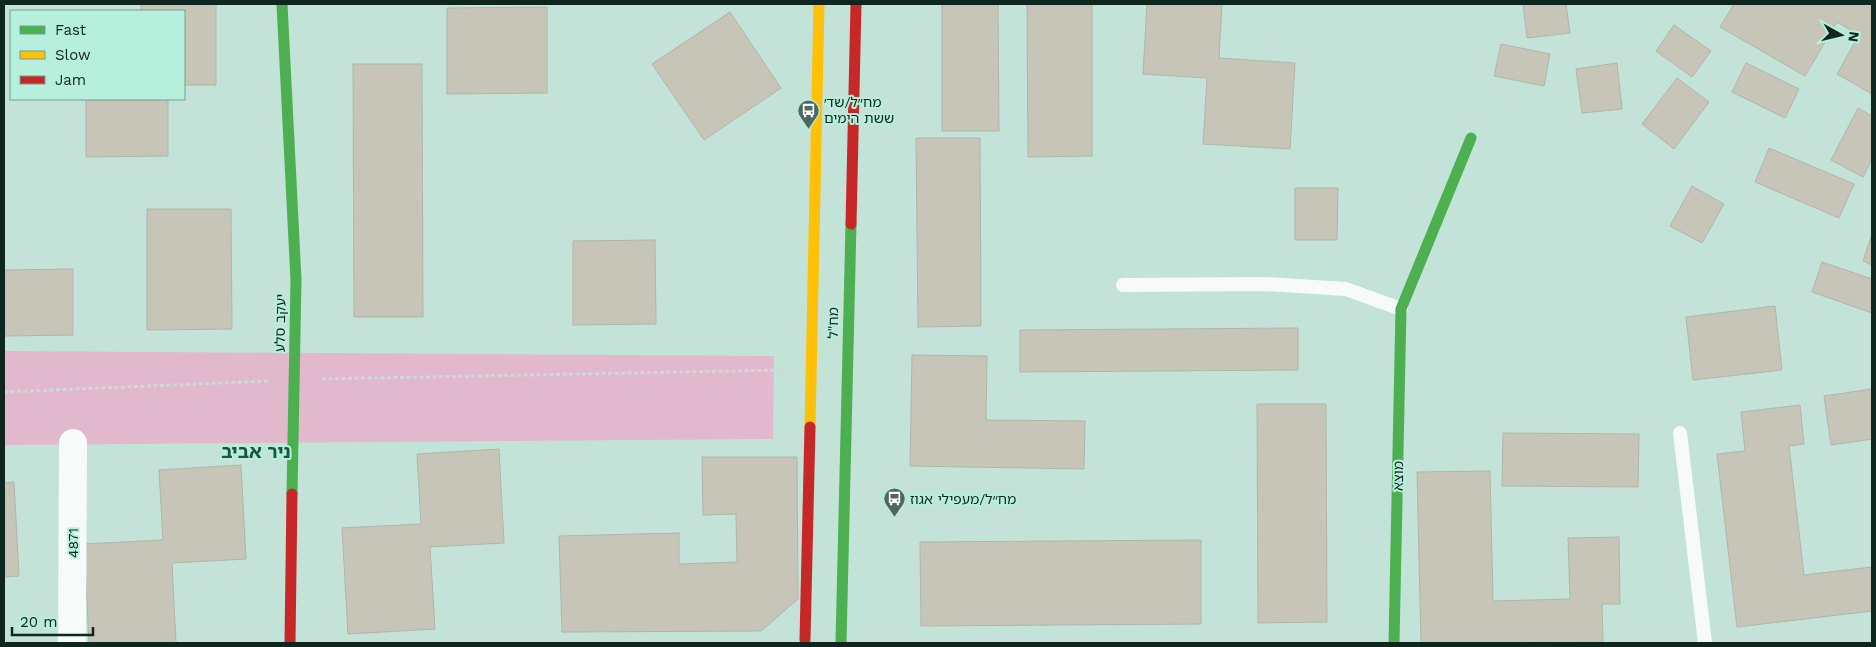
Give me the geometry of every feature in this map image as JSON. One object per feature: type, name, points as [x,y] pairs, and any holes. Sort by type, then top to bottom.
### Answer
[{"type":"street","name":"יעקב סלע","points":[[282,4],[296,280],[290,643]]},
{"type":"street","name":"מח\"ל","points":[[802,642],[820,4]]},
{"type":"street","name":"מח\"ל","points":[[834,643],[856,4]]},
{"type":"street","name":"מוצא","points":[[1394,643],[1401,309],[1472,138]]},
{"type":"street","name":"4871","points":[[72,643],[73,443]]},
{"type":"street","points":[[802,642],[818,639]]},
{"type":"lane","points":[[1124,285],[1265,284],[1346,289],[1401,309]]},
{"type":"lane","points":[[1680,433],[1705,643]]},
{"type":"path","points":[[4,392],[294,380],[810,369]]},
{"type":"shaded area","points":[[4,351],[774,356],[773,439],[4,445]]},
{"type":"building","points":[[141,4],[216,4],[216,85],[185,85],[185,10],[141,10]]},
{"type":"building","points":[[942,4],[998,4],[999,131],[942,131]]},
{"type":"building","points":[[1027,4],[1092,4],[1092,156],[1028,157]]},
{"type":"building","points":[[1147,4],[1222,4],[1219,58],[1295,63],[1290,149],[1203,144],[1207,78],[1143,74]]},
{"type":"building","points":[[1523,4],[1566,4],[1570,33],[1527,38]]},
{"type":"building","points":[[1734,4],[1872,4],[1872,94],[1837,74],[1859,35],[1837,22],[1805,76],[1720,27]]},
{"type":"building","points":[[547,7],[547,93],[447,94],[447,8]]},
{"type":"building","points":[[730,12],[781,88],[704,140],[652,64]]},
{"type":"building","points":[[1674,25],[1711,51],[1692,77],[1656,51]]},
{"type":"building","points":[[1501,44],[1550,54],[1544,86],[1494,76]]},
{"type":"building","points":[[1617,63],[1622,109],[1582,113],[1576,69]]},
{"type":"building","points":[[1746,63],[1799,89],[1785,118],[1732,92]]},
{"type":"building","points":[[353,64],[422,64],[423,317],[354,317]]},
{"type":"building","points":[[1677,78],[1709,102],[1674,149],[1642,124]]},
{"type":"building","points":[[86,100],[168,100],[168,156],[86,157]]},
{"type":"building","points":[[1858,108],[1872,116],[1872,159],[1863,177],[1831,160]]},
{"type":"building","points":[[916,138],[980,138],[981,326],[918,327]]},
{"type":"building","points":[[1769,148],[1854,184],[1839,218],[1755,182]]},
{"type":"building","points":[[1692,186],[1724,204],[1702,243],[1670,226]]},
{"type":"building","points":[[1295,188],[1338,188],[1337,240],[1295,240]]},
{"type":"building","points":[[147,209],[231,209],[232,329],[147,330]]},
{"type":"building","points":[[1872,234],[1872,265],[1863,261]]},
{"type":"building","points":[[655,240],[656,324],[573,325],[573,241]]},
{"type":"building","points":[[1822,262],[1872,279],[1872,313],[1812,292]]},
{"type":"building","points":[[73,269],[73,335],[4,336],[4,270]]},
{"type":"building","points":[[1775,306],[1782,370],[1693,380],[1686,317]]},
{"type":"building","points":[[1298,328],[1298,370],[1020,372],[1020,330]]},
{"type":"building","points":[[912,355],[987,356],[986,420],[1085,421],[1084,469],[910,466]]},
{"type":"building","points":[[1872,389],[1872,439],[1831,445],[1824,396]]},
{"type":"building","points":[[1257,404],[1326,404],[1327,622],[1258,623]]},
{"type":"building","points":[[1800,405],[1804,444],[1789,446],[1804,575],[1872,567],[1872,611],[1737,627],[1717,454],[1745,451],[1741,412]]},
{"type":"building","points":[[1503,433],[1639,434],[1638,487],[1502,486]]},
{"type":"building","points":[[499,449],[504,543],[430,547],[435,629],[348,634],[342,528],[421,524],[417,454]]},
{"type":"building","points":[[702,457],[797,457],[798,599],[761,631],[562,632],[559,536],[679,533],[679,564],[737,562],[736,514],[703,515]]},
{"type":"building","points":[[241,465],[246,559],[172,563],[176,643],[89,643],[84,544],[163,540],[159,470]]},
{"type":"building","points":[[1490,471],[1493,601],[1570,599],[1568,538],[1619,537],[1620,604],[1602,604],[1603,642],[1421,643],[1417,472]]},
{"type":"building","points":[[14,482],[19,576],[4,577],[4,483]]},
{"type":"building","points":[[1201,540],[1201,624],[921,626],[920,542]]},
{"type":"traffic: fast","points":[[282,4],[296,280],[292,494]]},
{"type":"traffic: fast","points":[[1394,643],[1401,309],[1471,138]]},
{"type":"traffic: fast","points":[[841,643],[851,224]]},
{"type":"traffic: slow","points":[[810,427],[819,4]]},
{"type":"traffic: jam","points":[[851,224],[856,4]]},
{"type":"traffic: jam","points":[[805,640],[810,427]]},
{"type":"traffic: jam","points":[[290,643],[292,494]]},
{"type":"place","name":"מח״ל/שד׳ ששת הימים","points":[[808,129]]},
{"type":"place","name":"מח״ל/מעפילי אגוז","points":[[894,518]]},
{"type":"district","name":"ניר אביב","points":[[256,451]]}]
